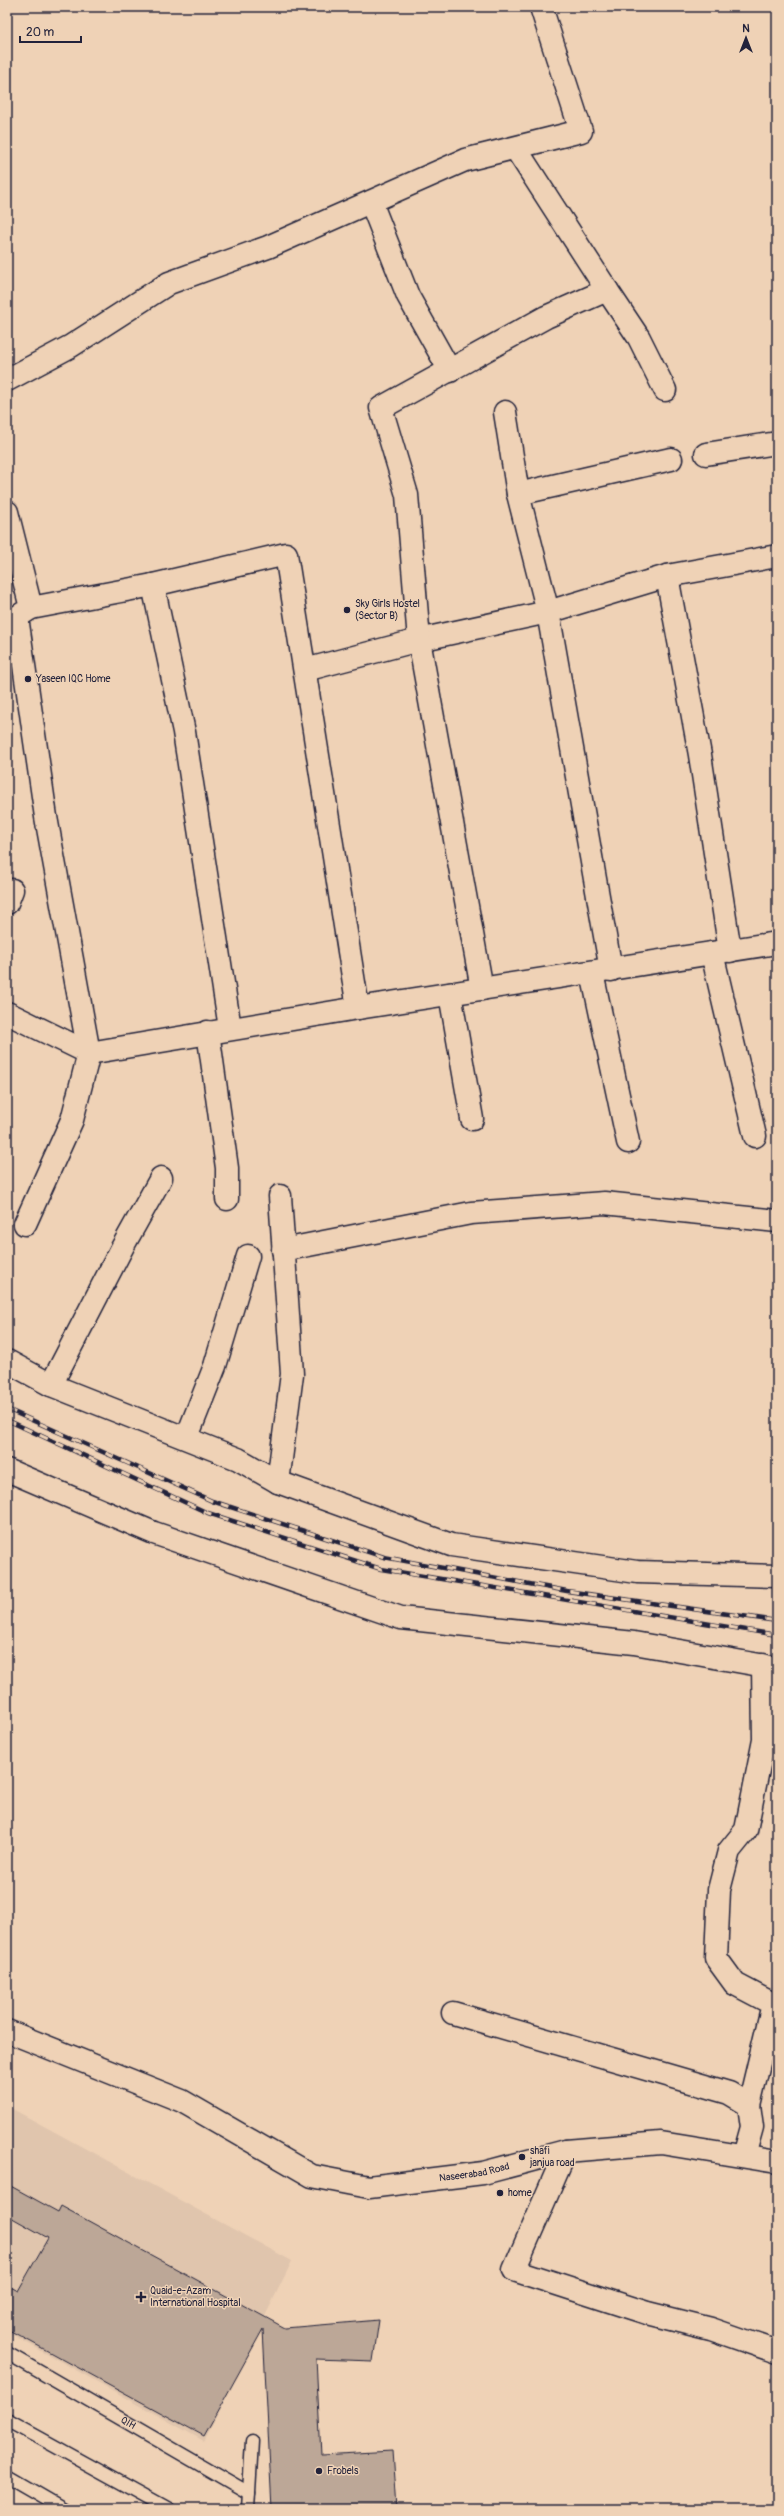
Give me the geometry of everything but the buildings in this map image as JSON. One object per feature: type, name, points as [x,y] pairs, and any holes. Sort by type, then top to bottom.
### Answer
[{"type":"street","points":[[7,380],[70,346],[169,283],[268,247],[465,160],[581,132],[541,7]]},
{"type":"street","points":[[516,148],[639,338],[665,390]]},
{"type":"street","points":[[371,202],[408,296],[450,371]]},
{"type":"street","points":[[482,990],[419,640],[407,495],[381,408],[546,317],[607,290]]},
{"type":"street","points":[[505,412],[518,494],[548,612],[628,1142]]},
{"type":"street","points":[[706,454],[777,443]]},
{"type":"street","points":[[518,494],[671,459]]},
{"type":"street","points":[[7,512],[31,608]]},
{"type":"street","points":[[26,1224],[72,1120],[89,1052],[46,817],[17,617],[31,608],[153,585],[286,554],[358,1008]]},
{"type":"street","points":[[304,670],[419,640],[548,612],[667,576],[777,556]]},
{"type":"street","points":[[667,576],[700,755],[721,952],[755,1136]]},
{"type":"street","points":[[153,585],[184,732],[230,1028]]},
{"type":"street","points":[[7,1013],[89,1052],[230,1028],[777,943]]},
{"type":"street","points":[[450,994],[472,1119]]},
{"type":"street","points":[[208,1032],[227,1168],[227,1199]]},
{"type":"street","points":[[51,1385],[123,1246],[161,1178]]},
{"type":"street","points":[[278,1482],[292,1374],[280,1196]]},
{"type":"street","points":[[283,1250],[471,1213],[604,1204],[777,1221]]},
{"type":"street","points":[[187,1437],[215,1366],[248,1256]]},
{"type":"street","points":[[7,1360],[51,1385],[187,1437],[238,1459],[278,1482],[451,1544],[637,1572],[777,1576]]},
{"type":"street","points":[[7,1470],[154,1533],[401,1618],[634,1643],[770,1667],[764,1740],[746,1830],[729,1850],[719,1890],[716,1958],[735,1984],[773,2004],[749,2105],[752,2126],[744,2156]]},
{"type":"street","points":[[453,2013],[729,2093],[749,2105]]},
{"type":"street","name":"Naseerabad Road","points":[[7,2031],[182,2101],[312,2176],[369,2187],[483,2173],[566,2151],[661,2143],[777,2162]]},
{"type":"street","points":[[566,2151],[514,2270],[647,2313],[711,2329],[777,2352]]},
{"type":"lane","name":"QIH","points":[[7,2353],[249,2493]]},
{"type":"lane","points":[[7,2420],[169,2509]]},
{"type":"lane","points":[[248,2509],[252,2441]]},
{"type":"lane","points":[[7,2476],[64,2509]]},
{"type":"shaded area","name":"Quaid-e-Azam International Hospital","points":[[7,2106],[292,2261],[204,2441],[7,2332]]},
{"type":"railway","points":[[7,1409],[212,1501],[384,1557],[567,1591],[777,1621]]},
{"type":"railway","points":[[7,1420],[208,1513],[381,1569],[777,1635]]},
{"type":"place","name":"Sky Girls Hostel (Sector B)","points":[[347,610]]},
{"type":"place","name":"Yaseen IQC Home","points":[[28,679]]},
{"type":"place","name":"shafi janjua road","points":[[522,2157]]},
{"type":"place","name":"home","points":[[500,2193]]},
{"type":"place","name":"Quaid-e-Azam International Hospital","points":[[141,2297]]},
{"type":"place","name":"Frobels","points":[[319,2471]]}]
